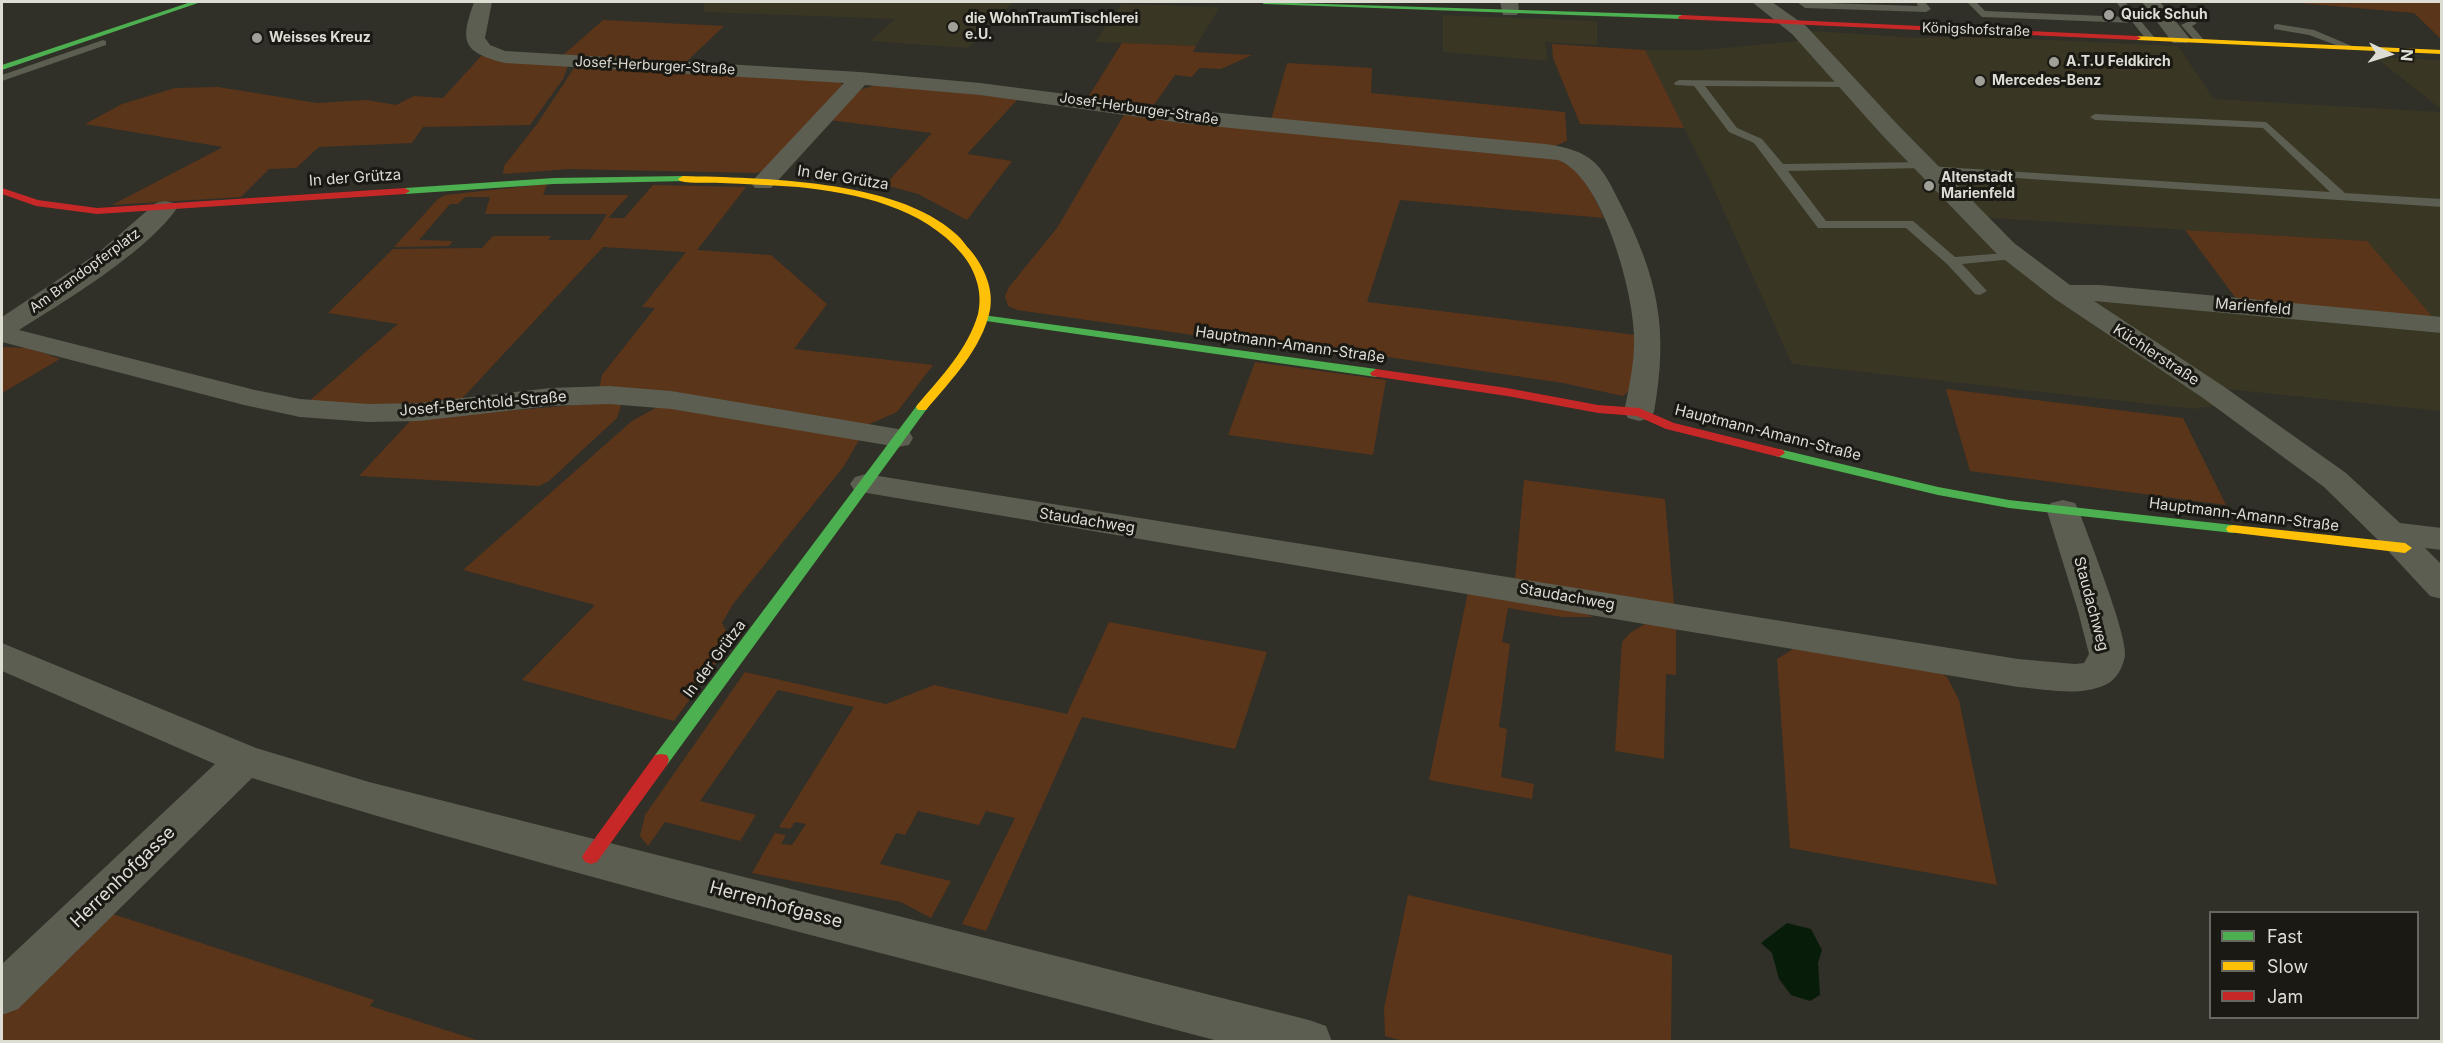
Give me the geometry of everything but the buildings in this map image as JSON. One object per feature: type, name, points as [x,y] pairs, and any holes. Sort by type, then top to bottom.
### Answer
[{"type":"street","points":[[138,20],[168,2]]},
{"type":"street","points":[[2,68],[138,20],[197,2]]},
{"type":"street","name":"Josef-Herburger-Straße","points":[[483,2],[474,30],[474,39],[477,47],[493,55],[860,78],[1032,94],[1149,112],[1534,150],[1569,156],[1587,167],[1598,184],[1628,242],[1644,295],[1648,336],[1647,369],[1639,412]]},
{"type":"street","name":"Königshofstraße","points":[[1264,2],[1793,11],[2149,37],[2442,52]]},
{"type":"street","name":"Küchlerstraße","points":[[1761,2],[1793,11],[1799,30],[1925,167],[1985,230],[2013,255],[2064,293],[2301,454],[2335,480],[2442,587]]},
{"type":"street","points":[[2151,2],[2189,39]]},
{"type":"street","points":[[763,183],[860,78]]},
{"type":"street","name":"In der Grütza","points":[[2,191],[14,198],[48,206],[97,211],[603,177],[763,183],[831,190],[882,199],[922,214],[943,227],[959,241],[977,265],[984,288],[983,318],[951,367],[866,484],[686,725],[591,857]]},
{"type":"street","name":"Am Brandopferplatz","points":[[2,329],[93,268],[165,208]]},
{"type":"street","name":"Marienfeld","points":[[2064,293],[2080,292],[2186,300],[2442,325]]},
{"type":"street","name":"Hauptmann-Amann-Straße","points":[[983,318],[1508,392],[1598,408],[1639,412],[1687,431],[1938,491],[2064,511],[2398,541]]},
{"type":"street","name":"Josef-Berchtold-Straße","points":[[2,334],[254,399],[309,409],[368,413],[419,412],[550,398],[609,395],[671,400],[898,438]]},
{"type":"street","name":"Staudachweg","points":[[866,484],[1503,586],[2018,673],[2074,678],[2094,675],[2103,667],[2107,654],[2096,611],[2064,511]]},
{"type":"street","points":[[2398,541],[2442,539]]},
{"type":"street","name":"Herrenhofgasse","points":[[2,656],[245,760],[369,798],[1309,1041]]},
{"type":"street","name":"Herrenhofgasse","points":[[2,994],[245,760]]},
{"type":"lane","points":[[1793,11],[1805,5],[1926,9],[1920,2]]},
{"type":"lane","points":[[1971,2],[1982,14],[2134,20]]},
{"type":"lane","points":[[2121,2],[2149,37]]},
{"type":"lane","points":[[2189,39],[2186,25],[2192,23]]},
{"type":"lane","points":[[2277,27],[2311,32],[2349,47]]},
{"type":"lane","points":[[2,78],[103,43]]},
{"type":"lane","points":[[1679,83],[1848,84]]},
{"type":"lane","points":[[1697,83],[1732,130],[1758,141],[1822,225],[1909,224],[1952,261],[1980,291]]},
{"type":"lane","points":[[2095,117],[2266,125],[2341,196]]},
{"type":"lane","points":[[1780,168],[1925,167],[2442,203]]},
{"type":"lane","points":[[1952,261],[2013,255]]},
{"type":"shaded area","points":[[704,2],[1013,2],[968,48],[870,41],[895,19],[704,12]]},
{"type":"shaded area","points":[[2287,2],[2441,2],[2441,39],[2414,13]]},
{"type":"shaded area","points":[[1121,4],[1220,7],[1196,46],[1095,42]]},
{"type":"shaded area","points":[[1443,15],[1597,21],[1597,45],[1545,42],[1548,61],[1443,52]]},
{"type":"shaded area","points":[[603,20],[724,26],[684,64],[561,57]]},
{"type":"shaded area","points":[[1799,30],[1919,38],[1965,36],[2178,46],[2214,99],[2441,112],[2441,411],[2225,389],[2228,403],[2194,409],[1792,364],[1709,178],[1645,50],[1704,50],[1807,40]],"holes":[[[1974,217],[2367,241],[2437,325],[2064,293]]]},
{"type":"shaded area","points":[[1122,43],[1196,46],[1193,52],[1252,55],[1221,69],[1199,68],[1192,77],[1175,75],[1151,109],[1087,99]]},
{"type":"shaded area","points":[[1552,44],[1645,50],[1684,128],[1580,124],[1553,58]]},
{"type":"shaded area","points":[[481,56],[568,66],[563,79],[530,125],[423,127],[412,143],[319,147],[296,168],[269,169],[241,197],[112,205],[223,147],[85,124],[122,104],[175,88],[218,87],[317,103],[366,100],[396,105],[414,96],[443,98]]},
{"type":"shaded area","points":[[2375,57],[2441,60],[2441,109]]},
{"type":"shaded area","points":[[1287,63],[1372,68],[1371,93],[1565,112],[1567,141],[1555,146],[1271,120]]},
{"type":"shaded area","points":[[579,65],[838,81],[843,85],[763,171],[756,173],[570,169],[503,174],[504,166],[537,124],[574,68]]},
{"type":"shaded area","points":[[876,85],[1020,97],[967,154],[1012,161],[967,220],[918,194],[885,185],[932,133],[829,120],[860,90]]},
{"type":"shaded area","points":[[1125,113],[1554,158],[1564,163],[1585,182],[1604,218],[1400,200],[1367,302],[1636,335],[1631,389],[1623,396],[1563,383],[1388,357],[1341,356],[1017,310],[1008,306],[1005,296],[1009,287],[1057,228]]},
{"type":"shaded area","points":[[547,184],[543,195],[629,195],[608,218],[624,218],[653,185],[746,187],[697,250],[771,255],[827,304],[794,349],[933,365],[897,412],[865,426],[599,389],[602,375],[655,308],[642,307],[686,252],[603,247],[457,404],[423,407],[308,402],[398,324],[328,313],[393,249],[482,248],[493,236],[551,236],[548,240],[590,240],[607,214],[485,214],[490,197],[465,197],[458,204],[450,204],[419,240],[453,241],[449,246],[394,247],[438,199],[445,195]]},
{"type":"shaded area","points":[[2185,230],[2367,241],[2435,320],[2238,301]]},
{"type":"shaded area","points":[[2,347],[30,348],[60,359],[2,393]]},
{"type":"shaded area","points":[[1255,362],[1386,380],[1373,455],[1228,435]]},
{"type":"shaded area","points":[[1946,389],[2183,418],[2226,505],[1970,471]]},
{"type":"shaded area","points":[[618,403],[621,406],[617,418],[549,481],[539,486],[359,476],[412,419]]},
{"type":"shaded area","points":[[659,406],[859,440],[844,466],[733,604],[722,623],[732,641],[674,721],[522,680],[595,605],[463,570],[632,421]]},
{"type":"shaded area","points":[[1524,480],[1665,499],[1674,605],[1515,579]]},
{"type":"shaded area","points":[[1468,592],[1577,609],[1593,617],[1562,617],[1508,608],[1502,642],[1510,644],[1499,727],[1507,729],[1501,777],[1534,784],[1532,799],[1429,780]]},
{"type":"shaded area","points":[[1109,622],[1267,652],[1235,749],[1082,717],[986,931],[962,924],[1015,818],[986,811],[979,825],[918,811],[905,835],[896,833],[880,864],[951,881],[931,918],[901,902],[752,873],[775,833],[786,835],[781,844],[792,845],[806,824],[795,822],[790,829],[779,827],[854,707],[778,690],[700,801],[756,815],[740,841],[665,822],[648,846],[640,836],[645,815],[745,672],[886,704],[934,685],[1067,714]]},
{"type":"shaded area","points":[[1645,624],[1676,627],[1676,675],[1666,674],[1664,759],[1615,751],[1622,642],[1630,633]]},
{"type":"shaded area","points":[[1798,646],[1936,669],[1947,677],[1959,700],[1997,885],[1790,848],[1777,659]]},
{"type":"shaded area","points":[[1408,895],[1672,955],[1671,1041],[1407,1042],[1385,1036],[1384,1008]]},
{"type":"shaded area","points":[[104,911],[374,1000],[370,1006],[480,1041],[2,1042],[2,1011]]},
{"type":"shaded area","points":[[1787,923],[1811,929],[1822,950],[1818,963],[1820,995],[1810,1001],[1791,995],[1779,979],[1772,953],[1761,943]]},
{"type":"traffic: fast","points":[[2,68],[197,2]]},
{"type":"traffic: fast","points":[[1264,2],[1682,17]]},
{"type":"traffic: fast","points":[[405,191],[554,181],[683,179]]},
{"type":"traffic: fast","points":[[983,318],[1376,373]]},
{"type":"traffic: fast","points":[[661,760],[922,407]]},
{"type":"traffic: fast","points":[[1779,453],[1938,491],[2009,504],[2233,529]]},
{"type":"traffic: slow","points":[[2137,38],[2442,52]]},
{"type":"traffic: slow","points":[[683,179],[757,181],[842,191],[884,200],[921,215],[952,236],[978,269],[985,293],[984,312],[967,350],[922,407]]},
{"type":"traffic: slow","points":[[2233,529],[2405,548]]},
{"type":"traffic: jam","points":[[1682,17],[2137,38]]},
{"type":"traffic: jam","points":[[2,191],[36,203],[97,211],[405,191]]},
{"type":"traffic: jam","points":[[1376,373],[1507,392],[1598,409],[1639,412],[1670,426],[1779,453]]},
{"type":"traffic: jam","points":[[591,857],[661,760]]},
{"type":"place","name":"Quick Schuh","points":[[2109,15]]},
{"type":"place","name":"die WohnTraumTischlerei e.U.","points":[[953,27]]},
{"type":"place","name":"Weisses Kreuz","points":[[257,38]]},
{"type":"place","name":"A.T.U Feldkirch","points":[[2054,62]]},
{"type":"place","name":"Mercedes-Benz","points":[[1980,81]]},
{"type":"place","name":"Altenstadt Marienfeld","points":[[1929,186]]}]
